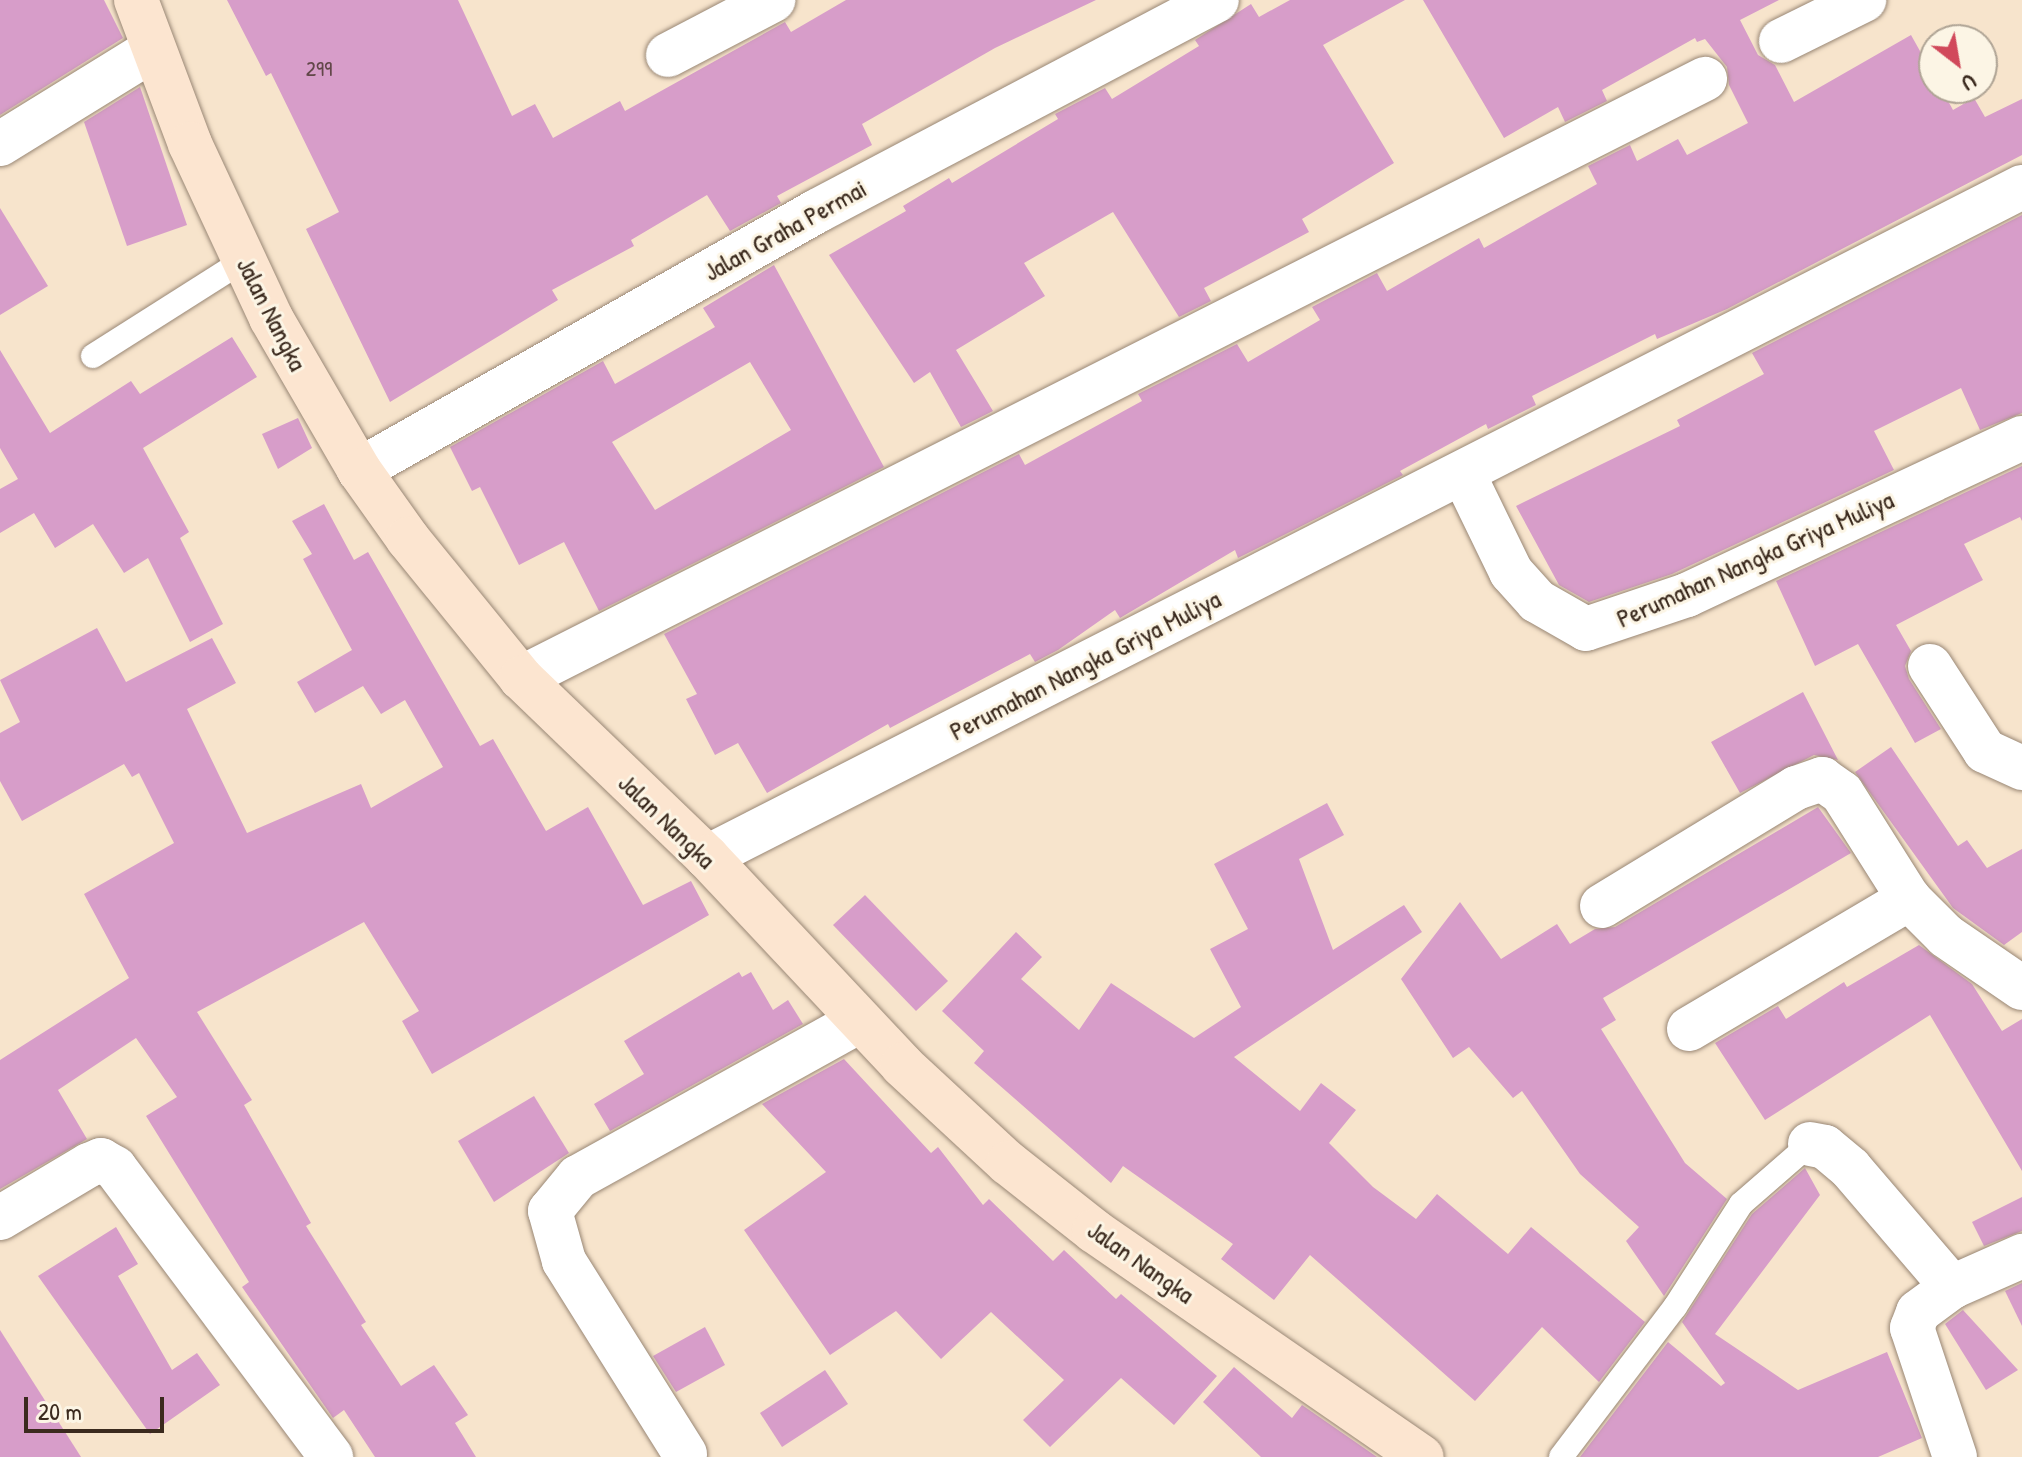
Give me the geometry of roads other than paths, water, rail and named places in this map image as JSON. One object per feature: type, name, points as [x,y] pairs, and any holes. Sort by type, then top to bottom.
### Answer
[{"type":"main road","name":"Jalan Nangka","points":[[136,0],[152,50],[271,318],[359,470],[416,550],[521,678],[707,857],[860,1021],[1008,1163],[1082,1221],[1422,1457]]},
{"type":"street","points":[[668,55],[773,0]]},
{"type":"street","name":"Jalan Graha Permai","points":[[359,470],[817,211],[1217,0]]},
{"type":"street","points":[[1781,41],[1864,0]]},
{"type":"street","points":[[0,144],[152,50]]},
{"type":"street","points":[[521,678],[1705,79]]},
{"type":"street","name":"Perumahan Nangka Griya Muliya","points":[[707,857],[2022,187]]},
{"type":"street","name":"Perumahan Nangka Griya Muliya","points":[[1463,473],[1511,572],[1537,601],[1586,629],[1687,595],[2022,438]]},
{"type":"street","points":[[1930,666],[1985,751],[2022,768]]},
{"type":"street","points":[[1602,906],[1796,788],[1822,779],[1842,793],[1909,899],[1946,936],[2022,988]]},
{"type":"street","points":[[1689,1029],[1909,899]]},
{"type":"street","points":[[685,1454],[564,1261],[550,1211],[578,1177],[860,1021]]},
{"type":"street","points":[[1810,1144],[1825,1147],[1850,1168],[1952,1287]]},
{"type":"street","points":[[0,1218],[89,1165],[101,1160],[115,1168],[331,1457]]},
{"type":"street","points":[[1955,1457],[1912,1328],[1918,1312],[1952,1287],[2022,1256]]},
{"type":"lane","points":[[93,356],[244,260]]},
{"type":"lane","points":[[1561,1457],[1675,1307],[1741,1204],[1810,1144]]}]
